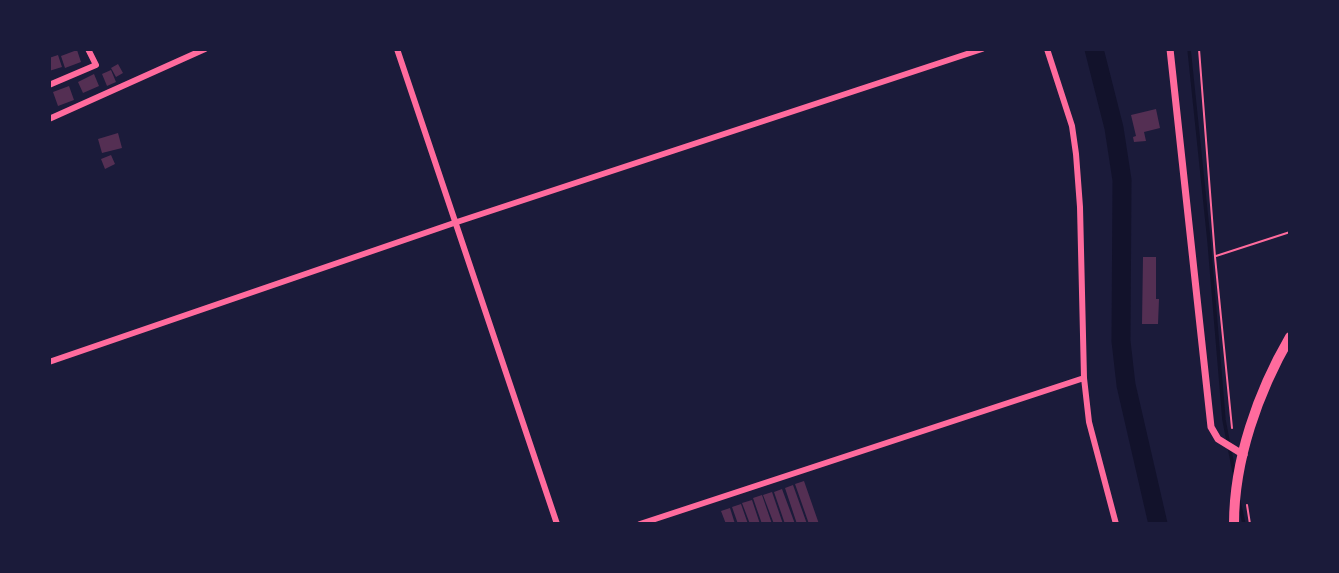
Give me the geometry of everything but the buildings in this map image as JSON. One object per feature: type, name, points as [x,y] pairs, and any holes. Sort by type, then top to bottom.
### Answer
[{"type":"highway","points":[[1234,524],[1244,455],[1264,390],[1290,337]]},
{"type":"street","points":[[49,85],[96,65],[88,49]]},
{"type":"street","points":[[49,118],[205,49]]},
{"type":"street","points":[[397,49],[556,524]]},
{"type":"street","points":[[49,362],[454,223],[982,49]]},
{"type":"street","points":[[1047,49],[1072,126],[1080,207],[1084,378],[1089,422],[1116,524]]},
{"type":"street","points":[[1170,49],[1212,427],[1218,439],[1244,455]]},
{"type":"street","points":[[640,524],[1084,378]]},
{"type":"path","points":[[1199,49],[1215,257],[1232,428]]},
{"type":"path","points":[[1215,257],[1290,232]]},
{"type":"path","points":[[1247,505],[1250,524]]},
{"type":"waterway","points":[[1094,49],[1114,128],[1122,180],[1121,341],[1126,385],[1158,524]]},
{"type":"waterway","points":[[1189,49],[1224,420],[1235,477]]},
{"type":"waterway","points":[[1239,502],[1244,524]]}]
